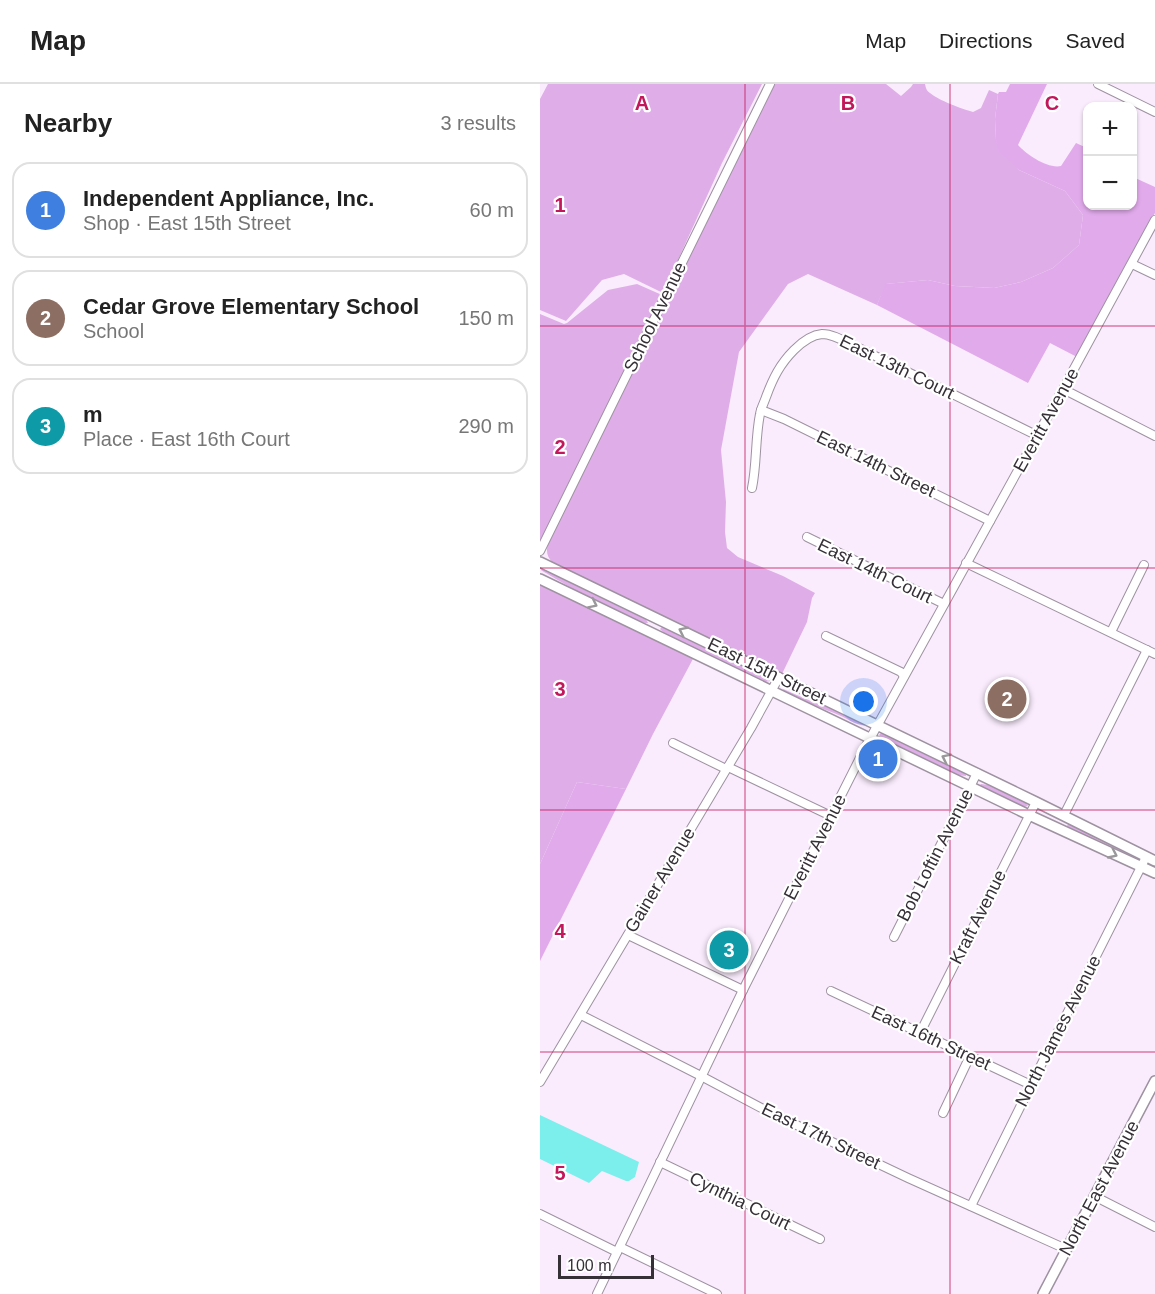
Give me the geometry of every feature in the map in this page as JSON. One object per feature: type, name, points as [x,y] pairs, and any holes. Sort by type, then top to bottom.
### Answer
[{"type":"main road","name":"East 15th Street","points":[[540,562],[976,772],[1150,859]]},
{"type":"main road","name":"East 15th Street","points":[[540,579],[1029,815],[1155,873]]},
{"type":"main road","points":[[1046,823],[1058,821],[1064,815]]},
{"type":"main road","points":[[1064,815],[1062,823],[1068,833]]},
{"type":"main road","name":"North East Avenue","points":[[1043,1294],[1154,1086]]},
{"type":"street","name":"School Avenue","points":[[540,551],[770,84]]},
{"type":"street","points":[[1098,84],[1155,112]]},
{"type":"street","name":"Everitt Avenue","points":[[597,1294],[743,990],[870,738],[1155,220]]},
{"type":"street","points":[[1132,264],[1155,275]]},
{"type":"street","name":"East 13th Court","points":[[752,488],[756,471],[756,444],[761,410],[773,377],[783,361],[804,341],[822,334],[833,336],[861,349],[1038,436]]},
{"type":"street","points":[[1061,393],[1155,436]]},
{"type":"street","name":"East 14th Street","points":[[761,410],[784,419],[990,521]]},
{"type":"street","name":"East 14th Court","points":[[807,537],[944,604]]},
{"type":"street","points":[[966,563],[1151,652],[1064,815]]},
{"type":"street","points":[[1111,632],[1144,565]]},
{"type":"street","points":[[826,636],[901,672],[904,676]]},
{"type":"street","name":"Gainer Avenue","points":[[540,1082],[779,677]]},
{"type":"street","points":[[673,743],[831,816]]},
{"type":"street","name":"Bob Loftin Avenue","points":[[894,937],[976,772]]},
{"type":"street","name":"Kraft Avenue","points":[[920,1033],[1036,802]]},
{"type":"street","name":"North James Avenue","points":[[971,1206],[1141,867],[1150,859]]},
{"type":"street","points":[[628,935],[743,990]]},
{"type":"street","name":"East 16th Street","points":[[831,990],[1031,1085]]},
{"type":"street","name":"East 17th Street","points":[[581,1015],[767,1111],[1066,1250]]},
{"type":"street","points":[[943,1113],[970,1056]]},
{"type":"street","name":"Cynthia Court","points":[[660,1162],[820,1239]]},
{"type":"street","points":[[1094,1196],[1155,1227]]},
{"type":"street","points":[[540,1214],[717,1294]]},
{"type":"shaded area","points":[[548,84],[762,84],[722,163],[663,293],[624,274],[602,280],[566,321],[540,310],[540,99]]},
{"type":"shaded area","points":[[774,84],[886,84],[901,96],[913,84],[925,84],[927,90],[934,96],[973,112],[981,108],[989,90],[998,94],[995,119],[996,140],[1019,170],[1065,191],[1083,215],[1079,245],[1053,268],[1021,282],[994,288],[955,286],[928,280],[886,284],[877,305],[808,274],[788,284],[739,352],[721,450],[726,502],[727,548],[738,557],[783,576],[815,593],[807,622],[782,674],[553,563],[547,551],[550,538]]},
{"type":"shaded area","points":[[1010,84],[1047,84],[1018,145],[1038,160],[1056,166],[1061,166],[1076,143],[1083,146],[1083,210],[1137,210],[1137,179],[1155,187],[1155,213],[1077,357],[1050,343],[1028,383],[877,305],[885,284],[928,280],[955,286],[994,288],[1021,282],[1053,268],[1079,245],[1083,215],[1065,191],[1019,170],[998,151],[995,119],[998,94],[1006,92]]},
{"type":"shaded area","points":[[637,284],[662,295],[540,541],[540,314],[564,324],[608,290]]},
{"type":"shaded area","points":[[542,568],[645,617],[648,623],[639,622],[597,602],[544,572]]},
{"type":"shaded area","points":[[540,583],[694,657],[626,789],[577,782],[540,864]]},
{"type":"shaded area","points":[[662,627],[764,674],[770,681],[760,681],[666,635],[660,629]]},
{"type":"shaded area","points":[[783,689],[836,709],[866,726],[797,698],[784,692]]},
{"type":"shaded area","points":[[881,733],[965,772],[966,776],[956,775],[883,740],[879,735]]},
{"type":"shaded area","points":[[577,782],[626,789],[540,961],[540,864]]},
{"type":"shaded area","points":[[981,784],[1007,791],[1020,798],[1028,806],[1019,806],[983,788]]},
{"type":"shaded area","points":[[1068,824],[1131,854],[1135,859],[1070,829]]},
{"type":"shaded area","points":[[540,1115],[639,1162],[635,1177],[626,1181],[602,1171],[589,1183],[540,1159]]},
{"type":"place","name":"Cedar Grove Elementary School","points":[[1007,699]]},
{"type":"place","name":"Independent Appliance, Inc.","points":[[878,759]]},
{"type":"place","name":"m","points":[[729,950]]}]
